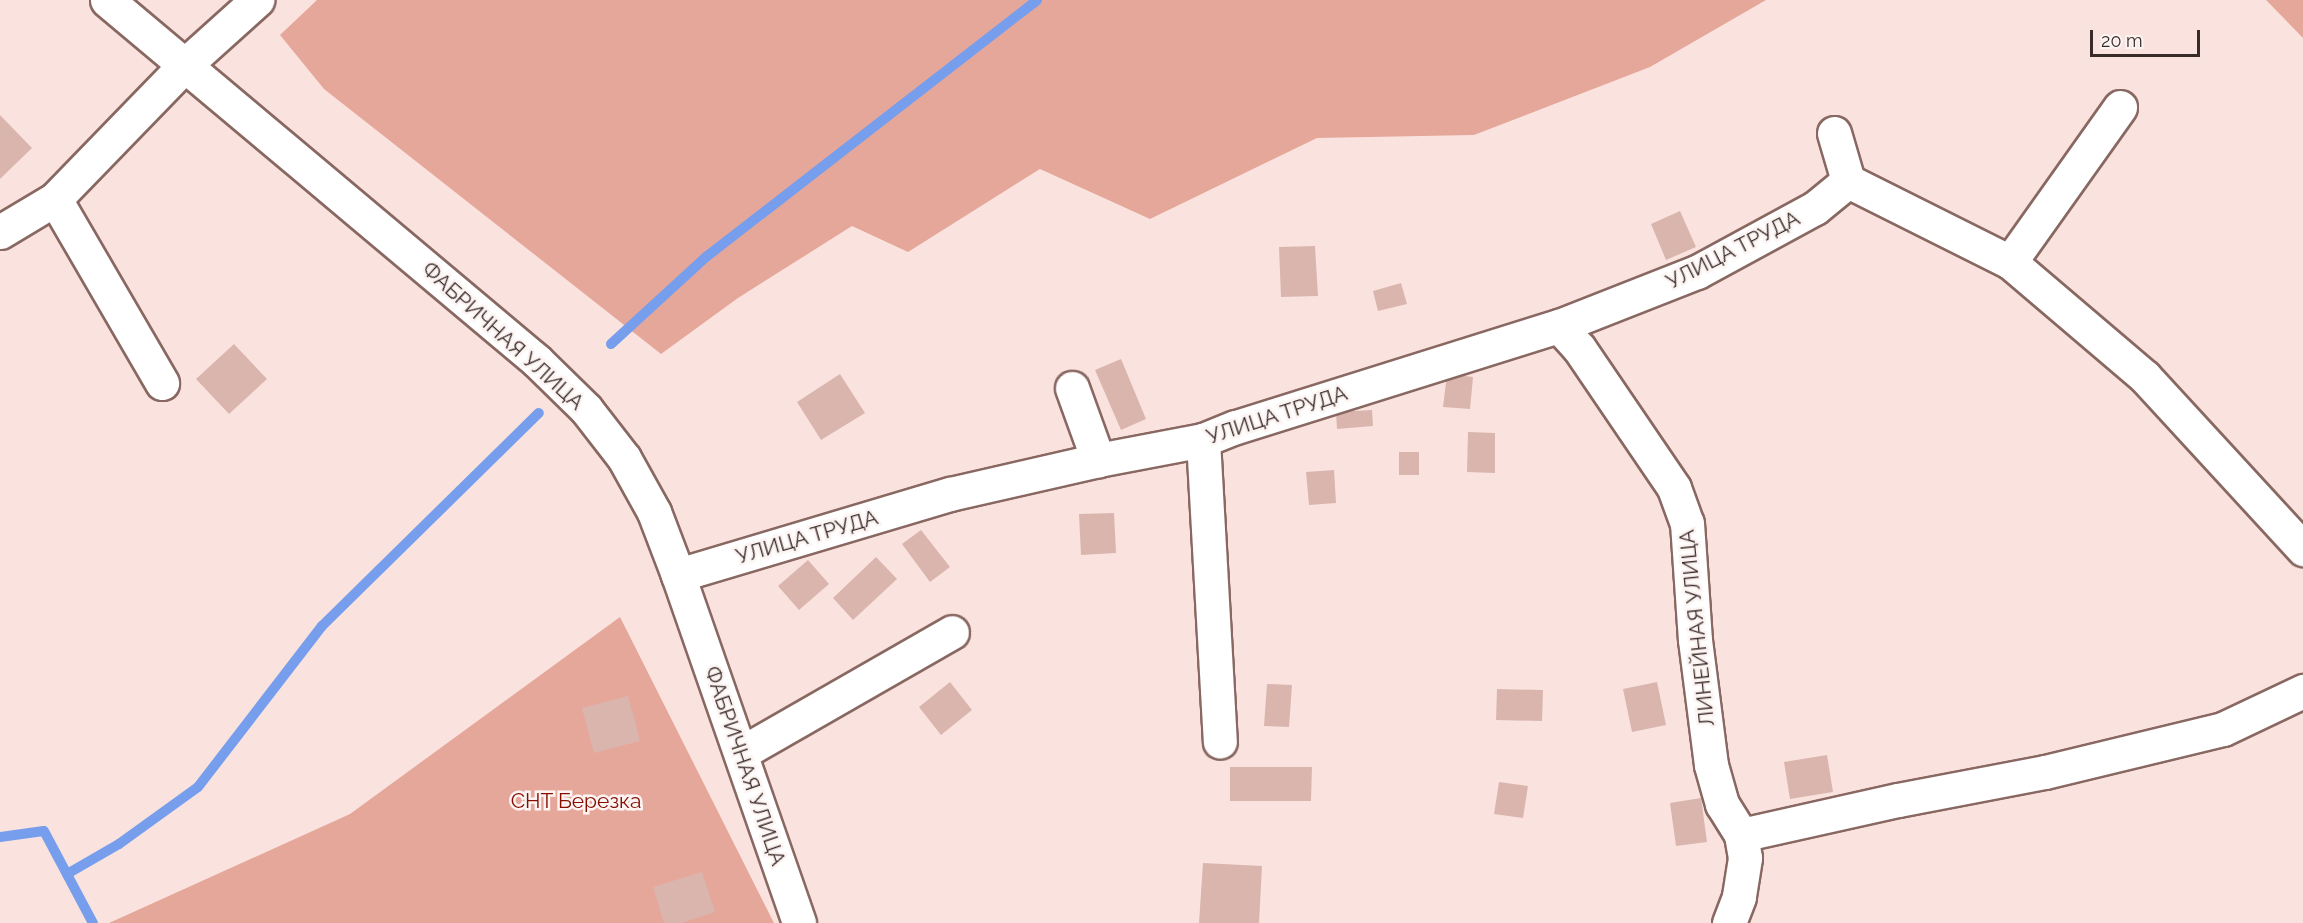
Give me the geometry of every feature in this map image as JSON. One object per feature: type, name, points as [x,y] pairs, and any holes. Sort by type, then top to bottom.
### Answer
[{"type":"street","name":"ФАБРИЧНАЯ УЛИЦА","points":[[107,0],[537,361],[586,409],[624,458],[654,512],[678,575],[799,923]]},
{"type":"street","points":[[0,232],[56,200],[186,64],[257,0]]},
{"type":"street","points":[[2010,262],[2120,107]]},
{"type":"street","points":[[1834,133],[1848,182],[2010,262],[2145,376],[2303,549]]},
{"type":"street","name":"УЛИЦА ТРУДА","points":[[678,575],[950,494],[1098,460],[1203,440],[1236,427],[1559,326],[1697,272],[1815,207],[1848,182]]},
{"type":"street","points":[[56,200],[162,383]]},
{"type":"street","name":"ЛИНЕЙНАЯ УЛИЦА","points":[[1559,326],[1578,348],[1674,489],[1687,523],[1695,640],[1712,765],[1722,804],[1741,835],[1745,858],[1739,897],[1729,923]]},
{"type":"street","points":[[1072,388],[1098,460]]},
{"type":"street","points":[[1203,440],[1220,742]]},
{"type":"street","points":[[741,753],[952,632]]},
{"type":"street","points":[[1741,835],[1898,800],[2045,772],[2223,729],[2303,692]]},
{"type":"green space","points":[[317,0],[1766,0],[1650,67],[1474,135],[1317,138],[1150,219],[1040,169],[908,252],[852,226],[738,298],[661,354],[324,89],[280,35]]},
{"type":"green space","points":[[2266,0],[2303,0],[2303,38]]},
{"type":"green space","name":"СНТ Березка","points":[[620,617],[774,923],[109,923],[350,814]]},
{"type":"building","points":[[0,115],[32,148],[0,179]]},
{"type":"building","points":[[1680,211],[1696,247],[1666,260],[1651,224]]},
{"type":"building","points":[[1315,246],[1318,296],[1281,297],[1279,247]]},
{"type":"building","points":[[1401,283],[1407,304],[1378,311],[1373,291]]},
{"type":"building","points":[[234,344],[267,379],[229,414],[196,379]]},
{"type":"building","points":[[1121,359],[1146,419],[1121,430],[1095,370]]},
{"type":"building","points":[[840,374],[865,413],[821,440],[797,402]]},
{"type":"building","points":[[1447,374],[1473,377],[1470,409],[1443,407]]},
{"type":"building","points":[[1372,410],[1373,426],[1337,429],[1336,412]]},
{"type":"building","points":[[1468,432],[1495,433],[1495,473],[1467,472]]},
{"type":"building","points":[[1399,452],[1419,452],[1419,475],[1399,475]]},
{"type":"building","points":[[1334,470],[1336,503],[1309,505],[1306,472]]},
{"type":"building","points":[[1114,513],[1116,553],[1081,555],[1079,514]]},
{"type":"building","points":[[921,530],[950,567],[930,582],[902,544]]},
{"type":"building","points":[[876,557],[897,579],[853,620],[833,598]]},
{"type":"building","points":[[808,560],[829,584],[799,610],[778,586]]},
{"type":"building","points":[[950,682],[972,710],[941,735],[919,707]]},
{"type":"building","points":[[1657,682],[1666,725],[1632,732],[1623,689]]},
{"type":"building","points":[[1267,684],[1292,685],[1289,727],[1264,726]]},
{"type":"building","points":[[1497,689],[1543,690],[1542,721],[1496,720]]},
{"type":"building","points":[[628,696],[640,741],[594,753],[582,708]]},
{"type":"building","points":[[1827,755],[1833,792],[1790,799],[1784,762]]},
{"type":"building","points":[[1230,767],[1312,767],[1311,801],[1230,801]]},
{"type":"building","points":[[1499,782],[1528,786],[1523,818],[1494,814]]},
{"type":"building","points":[[1701,798],[1707,842],[1676,846],[1670,803]]},
{"type":"building","points":[[1203,863],[1262,866],[1259,923],[1199,923]]},
{"type":"building","points":[[702,872],[715,912],[681,923],[664,923],[653,887]]},
{"type":"waterway","points":[[611,344],[706,257],[1037,0]]},
{"type":"waterway","points":[[67,874],[119,844],[198,787],[322,626],[539,413]]},
{"type":"waterway","points":[[0,837],[44,831],[93,923]]}]
